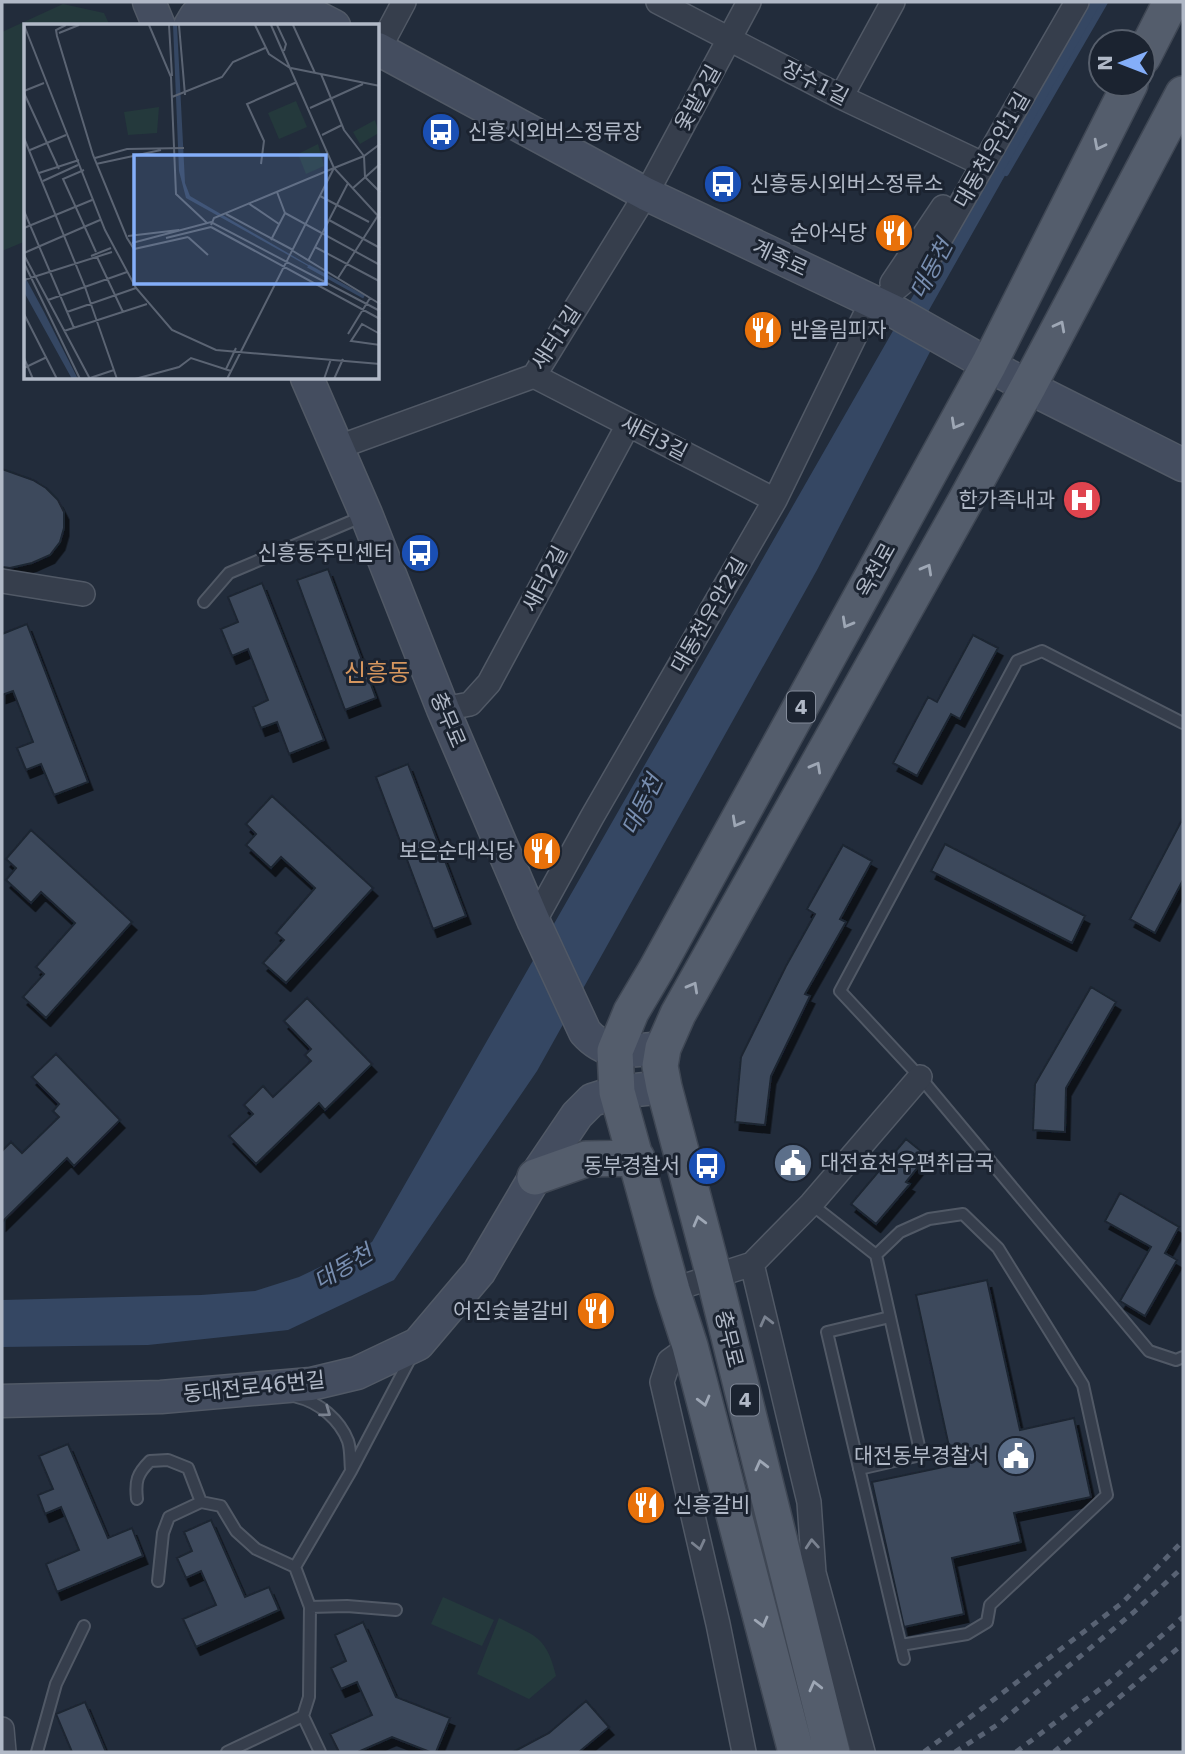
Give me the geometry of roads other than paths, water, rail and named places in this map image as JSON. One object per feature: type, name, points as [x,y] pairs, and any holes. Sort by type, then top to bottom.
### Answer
[{"type":"main road","points":[[149,2],[158,24]]},
{"type":"main road","points":[[1157,30],[1171,2]]},
{"type":"main road","points":[[191,24],[196,16],[217,8],[295,6],[330,24]]},
{"type":"main road","name":"계족로","points":[[380,50],[646,194],[882,306],[1028,387],[1183,465]]},
{"type":"main road","points":[[615,1051],[663,1048],[684,1002],[1028,387],[1183,94]]},
{"type":"main road","name":"옥천로","points":[[615,1051],[631,1012],[989,364],[1122,98]]},
{"type":"main road","name":"충무로","points":[[308,380],[534,922],[585,1032],[595,1043],[615,1051],[617,1092],[690,1346],[796,1752]]},
{"type":"main road","name":"충무로","points":[[663,1048],[660,1066],[664,1087],[714,1276],[832,1752]]},
{"type":"main road","name":"동대전로46번길","points":[[2,1401],[160,1397],[264,1389],[311,1384],[357,1373],[418,1344],[479,1272],[535,1177],[577,1115],[592,1100],[617,1092],[664,1087]]},
{"type":"main road","points":[[535,1177],[586,1159],[637,1158]]},
{"type":"street","points":[[380,45],[404,2]]},
{"type":"street","name":"장수1길","points":[[658,2],[841,97],[974,160]]},
{"type":"street","name":"옻밭2길","points":[[646,194],[749,2]]},
{"type":"street","points":[[841,97],[892,2]]},
{"type":"street","name":"대동천우안1길","points":[[882,306],[974,160],[1062,2]]},
{"type":"street","name":"대동천우안1길","points":[[882,306],[926,264],[1077,2]]},
{"type":"street","name":"새터1길","points":[[336,448],[534,376],[646,194]]},
{"type":"street","name":"대동천우안2길","points":[[534,922],[775,500],[882,306]]},
{"type":"street","name":"새터3길","points":[[534,376],[775,500]]},
{"type":"street","name":"새터2길","points":[[443,709],[470,704],[489,683],[628,425]]},
{"type":"street","points":[[2,581],[83,594]]},
{"type":"street","points":[[673,1290],[752,1264],[811,1204],[920,1077]]},
{"type":"street","points":[[752,1264],[809,1502],[814,1573],[863,1752]]},
{"type":"street","points":[[690,1346],[669,1361],[662,1382],[744,1752]]},
{"type":"street","points":[[2,1729],[4,1752]]},
{"type":"lane","points":[[204,602],[229,573],[366,514]]},
{"type":"lane","points":[[1183,723],[1042,651],[1017,661],[840,991],[920,1077],[1149,1351],[1176,1360],[1183,1357]]},
{"type":"lane","points":[[811,1204],[876,1255],[921,1455],[859,1469]]},
{"type":"lane","points":[[876,1255],[900,1232],[929,1219],[962,1214],[998,1248],[1083,1385],[1107,1495],[990,1605],[987,1622],[967,1634],[901,1645]]},
{"type":"lane","points":[[890,1317],[827,1332],[904,1659]]},
{"type":"lane","points":[[295,1567],[351,1471],[418,1344]]},
{"type":"lane","points":[[264,1389],[307,1399],[335,1418],[348,1442],[351,1471]]},
{"type":"lane","points":[[137,1499],[136,1486],[140,1471],[150,1461],[168,1460],[188,1468],[201,1502]]},
{"type":"lane","points":[[158,1581],[163,1533],[169,1517],[201,1502],[221,1506],[236,1531],[256,1549],[295,1567],[310,1607],[309,1697],[303,1716],[320,1752]]},
{"type":"lane","points":[[310,1607],[347,1606],[396,1610]]},
{"type":"lane","points":[[37,1752],[56,1684],[84,1626]]},
{"type":"lane","points":[[227,1752],[303,1716]]},
{"type":"water","points":[[1081,2],[1103,2],[920,326],[932,348],[817,570],[537,1071],[394,1280],[288,1330],[148,1345],[2,1347],[2,1300],[255,1291],[299,1277],[372,1242]]},
{"type":"waterway","name":"대동천","points":[[1006,173],[1105,2]]},
{"type":"railway","points":[[924,1752],[1122,1603],[1183,1541]]},
{"type":"railway","points":[[955,1752],[997,1725],[1134,1612],[1183,1567]]},
{"type":"railway","points":[[1016,1752],[1108,1683],[1183,1617]]},
{"type":"railway","points":[[1054,1752],[1183,1644]]},
{"type":"place","name":"신흥시외버스정류장","points":[[441,132]]},
{"type":"place","name":"신흥동시외버스정류소","points":[[723,184]]},
{"type":"place","name":"순아식당","points":[[894,233]]},
{"type":"place","name":"반올림피자","points":[[763,330]]},
{"type":"place","name":"한가족내과","points":[[1082,500]]},
{"type":"place","name":"신흥동주민센터","points":[[420,553]]},
{"type":"place","name":"보은순대식당","points":[[542,851]]},
{"type":"place","name":"대전효천우편취급국","points":[[793,1163]]},
{"type":"place","name":"동부경찰서","points":[[707,1166]]},
{"type":"place","name":"어진숯불갈비","points":[[596,1311]]},
{"type":"place","name":"대전동부경찰서","points":[[1016,1456]]},
{"type":"place","name":"신흥갈비","points":[[646,1505]]},
{"type":"district","name":"신흥동","points":[[377,673]]}]
